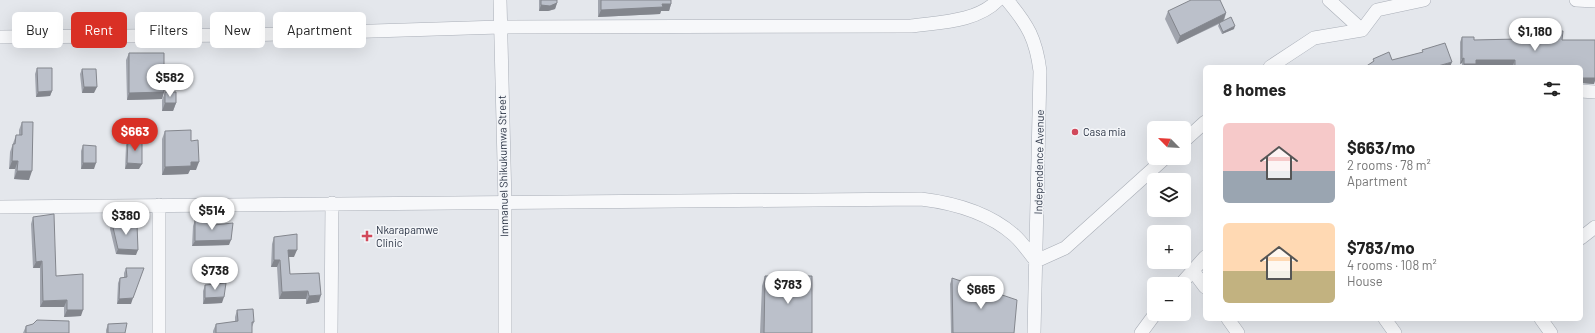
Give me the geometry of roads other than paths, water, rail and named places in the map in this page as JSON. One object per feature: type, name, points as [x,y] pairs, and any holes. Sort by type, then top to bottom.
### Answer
[{"type":"street","name":"Immanuel Shikukumwa Street","points":[[500,0],[505,204],[504,333]]},
{"type":"street","points":[[0,37],[246,35],[500,27],[911,26],[982,13],[998,0]]},
{"type":"street","name":"Independence Avenue","points":[[1007,0],[1029,29],[1038,56],[1040,71],[1034,333]]},
{"type":"street","points":[[1329,0],[1362,30]]},
{"type":"street","points":[[1273,65],[1314,38],[1362,30],[1377,10],[1424,0]]},
{"type":"street","points":[[1576,0],[1595,1]]},
{"type":"street","points":[[1583,91],[1595,92]]},
{"type":"street","points":[[1191,135],[1203,124]]},
{"type":"street","points":[[0,207],[332,203],[505,204],[921,199],[954,204],[985,217],[1015,236],[1036,261],[1065,248],[1157,165]]},
{"type":"street","points":[[331,333],[332,203]]},
{"type":"street","points":[[159,205],[160,333]]},
{"type":"street","points":[[1583,236],[1595,227]]},
{"type":"street","points":[[1187,277],[1203,259]]},
{"type":"street","points":[[1193,271],[1203,284]]},
{"type":"street","points":[[1141,333],[1150,321]]},
{"type":"street","points":[[1229,321],[1238,333]]},
{"type":"street","points":[[1387,321],[1396,333]]},
{"type":"street","points":[[1542,321],[1551,333]]},
{"type":"place","name":"Casa mia","points":[[1075,132]]},
{"type":"place","name":"Nkarapamwe Clinic","points":[[367,236]]}]
